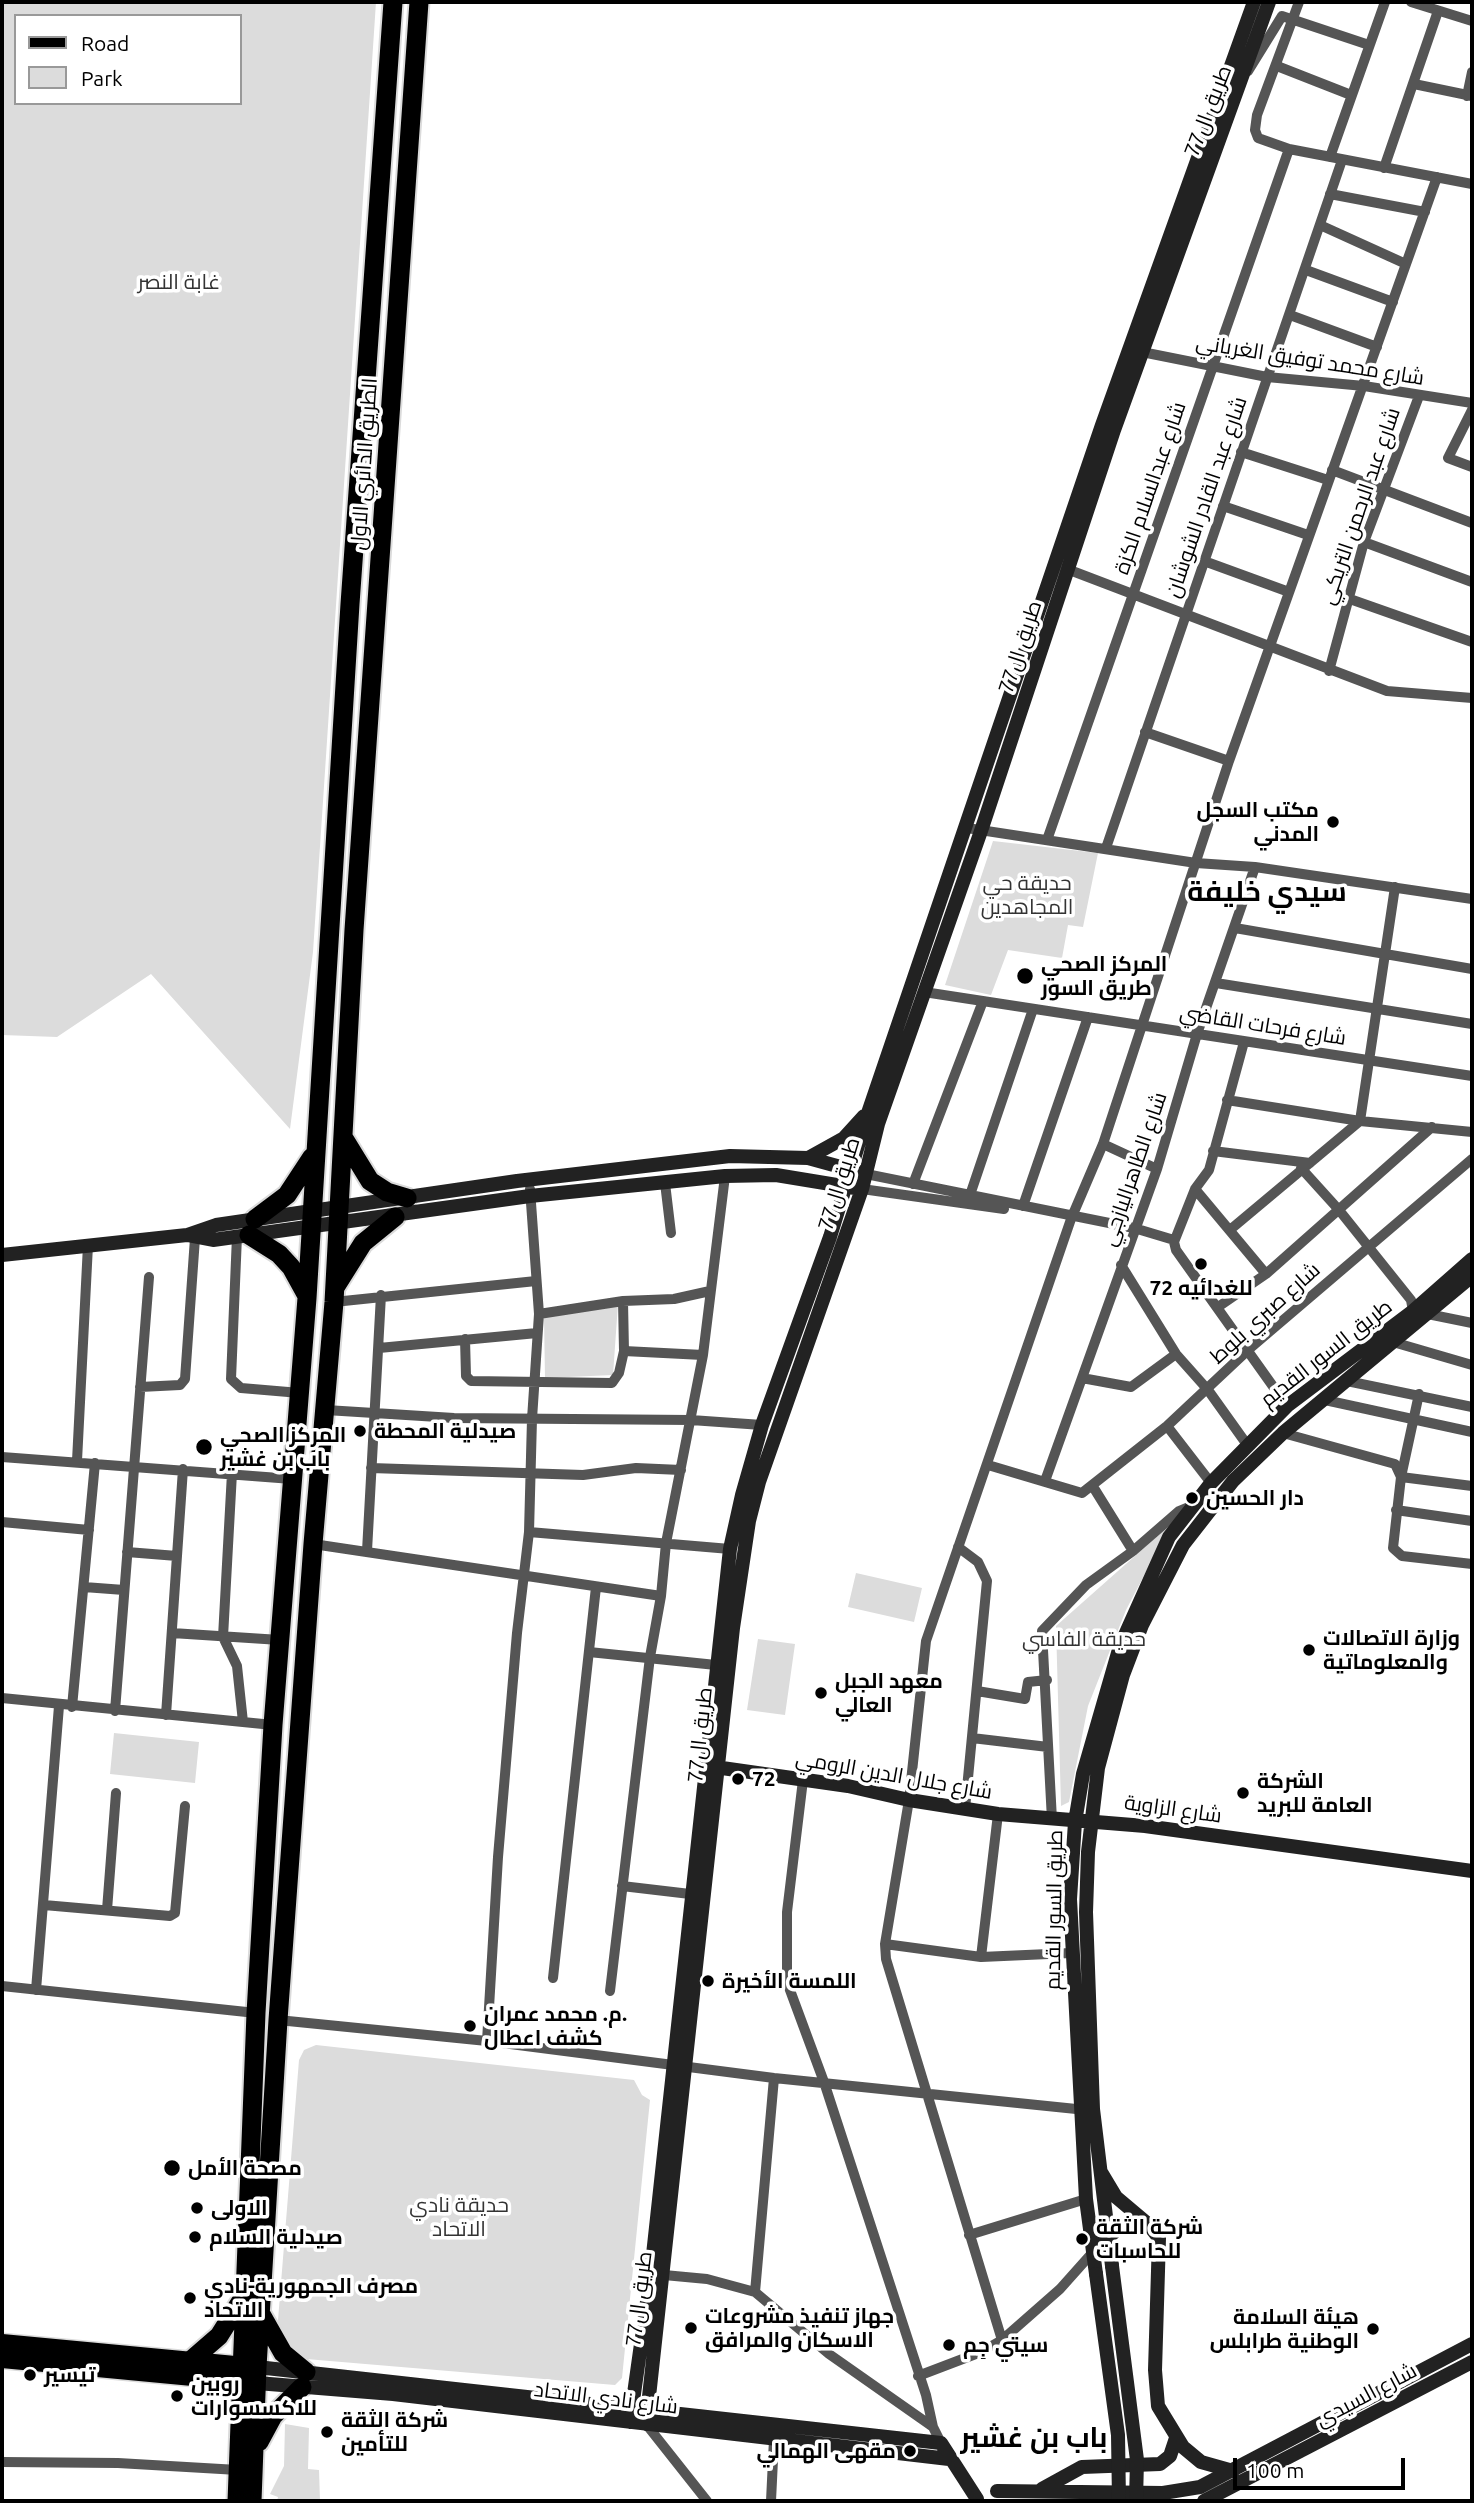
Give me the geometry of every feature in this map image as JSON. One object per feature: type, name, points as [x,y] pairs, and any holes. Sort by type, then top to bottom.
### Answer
[{"type":"highway","name":"الطريق الدائري الاول","points":[[248,2375],[245,2290],[256,2013],[280,1640],[307,1298],[353,565],[393,2]]},
{"type":"highway","name":"الطريق الدائري الاول","points":[[248,2375],[261,2314],[278,2020],[313,1544],[335,1294],[354,930],[419,2]]},
{"type":"highway","points":[[343,1137],[370,1181],[387,1192],[407,1198]]},
{"type":"highway","points":[[307,1298],[292,1267],[247,1230],[286,1195],[303,1174],[315,1150]]},
{"type":"highway","points":[[335,1294],[363,1243],[395,1217]]},
{"type":"highway","points":[[189,2362],[219,2336],[245,2290]]},
{"type":"highway","points":[[256,2453],[272,2416],[304,2379],[284,2353],[261,2314]]},
{"type":"highway","points":[[248,2375],[256,2453],[252,2501]]},
{"type":"highway","points":[[237,2501],[248,2375]]},
{"type":"main road","name":"طريق ال77","points":[[646,2424],[664,2274],[681,2066],[712,1767],[749,1521],[862,1189],[878,1124],[924,992],[974,830],[1108,427],[1254,2]]},
{"type":"main road","name":"طريق ال77","points":[[974,830],[1067,569],[1108,427],[1142,352],[1269,2]]},
{"type":"main road","points":[[630,2422],[681,2066],[690,1895],[712,1767],[716,1665],[730,1549],[762,1425],[846,1187],[869,1110],[974,830]]},
{"type":"main road","points":[[808,1158],[844,1138],[869,1110]]},
{"type":"main road","points":[[339,1216],[407,1198],[529,1180],[730,1156],[808,1158],[866,1174]]},
{"type":"main road","points":[[2,1255],[191,1236],[213,1240],[247,1230],[311,1219],[339,1216],[395,1217],[530,1196],[725,1176],[776,1175],[862,1189]]},
{"type":"main road","points":[[191,1236],[208,1226],[247,1230]]},
{"type":"main road","name":"طريق السور القديم","points":[[1119,2501],[1118,2435],[1086,2199],[1086,1912],[1091,1819],[1098,1768],[1123,1675],[1169,1537],[1191,1506],[1287,1406],[1413,1311],[1472,1259]]},
{"type":"main road","name":"طريق السور القديم","points":[[1136,2501],[1137,2460],[1098,2166],[1087,2110],[1071,1952],[1075,1822],[1083,1774],[1105,1689],[1156,1580],[1233,1481],[1283,1433],[1472,1276]]},
{"type":"main road","name":"شارع جلال الدين الرومي","points":[[712,1767],[848,1786],[965,1809],[1075,1822]]},
{"type":"main road","name":"شارع الزاوية","points":[[1075,1822],[1091,1819],[1472,1871]]},
{"type":"main road","points":[[1098,2166],[1116,2197],[1153,2229],[1158,2238],[1155,2393],[1158,2406],[1176,2438],[1201,2462],[1227,2475]]},
{"type":"main road","points":[[1093,2252],[1122,2225],[1142,2221]]},
{"type":"main road","points":[[2,2343],[189,2362],[248,2375]]},
{"type":"main road","name":"شارع السيدي","points":[[1027,2497],[1184,2491],[1227,2475],[1472,2344]]},
{"type":"main road","points":[[2,2358],[248,2375]]},
{"type":"main road","name":"شارع السيدي","points":[[1204,2501],[1472,2362]]},
{"type":"main road","name":"شارع نادي الاتحاد","points":[[248,2375],[647,2408],[941,2443]]},
{"type":"main road","name":"شارع نادي الاتحاد","points":[[304,2379],[393,2394],[949,2459]]},
{"type":"main road","points":[[1398,2384],[1408,2397]]},
{"type":"main road","points":[[941,2443],[976,2500],[997,2491],[1027,2497],[1082,2467],[1160,2464],[1170,2456],[1176,2438]]},
{"type":"street","points":[[1299,2],[1257,115],[1255,130],[1261,141],[1289,149],[1472,184]]},
{"type":"street","name":"شارع عبد القادر الشوشان","points":[[1106,848],[1321,225],[1351,95],[1385,2]]},
{"type":"street","points":[[1412,2],[1472,21]]},
{"type":"street","points":[[1384,168],[1438,11]]},
{"type":"street","points":[[1243,79],[1279,17],[1294,18],[1369,45]]},
{"type":"street","points":[[1277,66],[1351,95]]},
{"type":"street","points":[[1414,84],[1470,96],[1472,72]]},
{"type":"street","name":"شارع عبدالسلام الكزة","points":[[1047,840],[1289,149]]},
{"type":"street","points":[[1003,2340],[891,1978],[885,1944],[909,1800],[926,1641],[1072,1217],[1103,1144],[1229,761],[1437,177]]},
{"type":"street","points":[[1330,194],[1425,212]]},
{"type":"street","points":[[1321,225],[1406,264]]},
{"type":"street","points":[[1306,270],[1393,302]]},
{"type":"street","points":[[1290,315],[1377,347]]},
{"type":"street","name":"شارع محمد توفيق الغرياني","points":[[1142,352],[1267,377],[1364,386],[1472,403]]},
{"type":"street","name":"شارع عبد الرحمن التريكي","points":[[1329,671],[1364,542],[1419,396]]},
{"type":"street","points":[[1472,410],[1448,458],[1472,467]]},
{"type":"street","points":[[1241,452],[1385,489],[1472,523]]},
{"type":"street","points":[[1223,506],[1308,536]]},
{"type":"street","points":[[1364,542],[1472,582]]},
{"type":"street","points":[[1204,561],[1289,592]]},
{"type":"street","points":[[1067,569],[1387,691],[1472,698]]},
{"type":"street","points":[[1348,598],[1472,642]]},
{"type":"street","points":[[1146,732],[1229,761]]},
{"type":"street","points":[[974,830],[1196,863],[1255,867],[1472,899]]},
{"type":"street","name":"شارع الطاهراليازجي","points":[[1045,1481],[1157,1169],[1197,1034],[1255,867]]},
{"type":"street","points":[[1231,1228],[1301,1168],[1313,1163],[1360,1121],[1395,887]]},
{"type":"street","points":[[1235,928],[1383,956],[1472,969]]},
{"type":"street","points":[[1216,983],[1472,1024]]},
{"type":"street","name":"شارع فرحات القاضي","points":[[924,992],[1472,1076]]},
{"type":"street","points":[[913,1184],[983,1001]]},
{"type":"street","points":[[971,1195],[1033,1009]]},
{"type":"street","points":[[1023,1206],[1087,1017]]},
{"type":"street","points":[[1244,1042],[1209,1170],[1195,1189],[1174,1240],[1175,1250],[1287,1406]]},
{"type":"street","points":[[1227,1100],[1360,1121],[1472,1132]]},
{"type":"street","points":[[1218,1307],[1266,1274],[1432,1127]]},
{"type":"street","points":[[1103,1144],[1157,1169]]},
{"type":"street","points":[[1213,1151],[1313,1163]]},
{"type":"street","name":"شارع صبري بلوط","points":[[1045,1481],[1082,1493],[1167,1426],[1248,1350],[1472,1159]]},
{"type":"street","points":[[1301,1168],[1339,1210],[1411,1300],[1413,1311],[1472,1323]]},
{"type":"street","points":[[866,1174],[1072,1217]]},
{"type":"street","points":[[610,1992],[666,1543],[703,1355],[725,1176]]},
{"type":"street","points":[[487,2041],[517,1633],[526,1578],[529,1532],[532,1419],[539,1314],[529,1180]]},
{"type":"street","points":[[665,1183],[671,1233]]},
{"type":"street","points":[[862,1189],[1093,1220],[1174,1240]]},
{"type":"street","points":[[1195,1189],[1231,1228],[1266,1274]]},
{"type":"street","points":[[247,1230],[232,1379],[241,1388],[300,1393]]},
{"type":"street","points":[[139,1388],[180,1385],[185,1379],[191,1236]]},
{"type":"street","points":[[77,1461],[88,1245]]},
{"type":"street","points":[[1121,1265],[1176,1354],[1208,1390],[1248,1446]]},
{"type":"street","points":[[114,1711],[149,1277]]},
{"type":"street","points":[[335,1294],[382,1295],[536,1281]]},
{"type":"street","points":[[539,1314],[623,1301],[674,1299],[710,1291]]},
{"type":"street","points":[[367,1551],[382,1295]]},
{"type":"street","points":[[465,1339],[468,1379],[534,1383],[612,1383],[619,1374],[624,1351],[623,1301]]},
{"type":"street","points":[[379,1348],[537,1333]]},
{"type":"street","points":[[1394,1342],[1472,1365]]},
{"type":"street","points":[[624,1351],[703,1355]]},
{"type":"street","points":[[1082,1378],[1131,1387],[1176,1354]]},
{"type":"street","points":[[1347,1381],[1472,1407]]},
{"type":"street","points":[[1419,1394],[1401,1477],[1393,1548],[1402,1556],[1472,1564]]},
{"type":"street","points":[[1325,1400],[1472,1432]]},
{"type":"street","points":[[326,1410],[532,1419],[691,1420],[762,1425]]},
{"type":"street","points":[[1167,1426],[1211,1483]]},
{"type":"street","points":[[1283,1433],[1395,1464],[1401,1477]]},
{"type":"street","points":[[2,1457],[292,1479]]},
{"type":"street","points":[[72,1707],[95,1463]]},
{"type":"street","points":[[988,1465],[1045,1481]]},
{"type":"street","points":[[371,1468],[600,1475],[636,1468],[681,1471]]},
{"type":"street","points":[[166,1715],[183,1469]]},
{"type":"street","points":[[232,1473],[223,1637],[237,1666],[243,1722]]},
{"type":"street","points":[[1401,1477],[1472,1486]]},
{"type":"street","points":[[1092,1485],[1133,1551]]},
{"type":"street","points":[[1052,1820],[1047,1680],[1042,1631],[1086,1585],[1133,1551],[1179,1511],[1191,1506]]},
{"type":"street","points":[[1396,1510],[1472,1521]]},
{"type":"street","points":[[2,1522],[89,1531]]},
{"type":"street","points":[[529,1532],[730,1549]]},
{"type":"street","points":[[313,1544],[660,1596]]},
{"type":"street","points":[[958,1547],[978,1562],[987,1581],[965,1809]]},
{"type":"street","points":[[127,1552],[177,1556]]},
{"type":"street","points":[[84,1587],[124,1590]]},
{"type":"street","points":[[553,1978],[596,1587]]},
{"type":"street","points":[[172,1633],[280,1640]]},
{"type":"street","points":[[589,1652],[716,1665]]},
{"type":"street","points":[[976,1692],[1026,1699],[1028,1682],[1047,1680]]},
{"type":"street","points":[[2,1698],[59,1706],[274,1725]]},
{"type":"street","points":[[36,1990],[59,1706]]},
{"type":"street","points":[[972,1738],[1048,1747]]},
{"type":"street","points":[[803,1780],[787,1912],[785,1956],[791,1995],[824,2082],[933,2427],[941,2443]]},
{"type":"street","points":[[107,1910],[116,1793]]},
{"type":"street","points":[[44,1906],[170,1916],[175,1913],[185,1806]]},
{"type":"street","points":[[981,1957],[998,1814]]},
{"type":"street","points":[[622,1886],[690,1895]]},
{"type":"street","points":[[885,1944],[981,1957],[1071,1952]]},
{"type":"street","points":[[2,1986],[256,2013]]},
{"type":"street","points":[[278,2020],[487,2041],[774,2078],[1087,2110]]},
{"type":"street","points":[[755,2292],[774,2078]]},
{"type":"street","points":[[969,2235],[1086,2199]]},
{"type":"street","points":[[918,2376],[1003,2340],[1060,2288],[1093,2252]]},
{"type":"street","points":[[664,2274],[707,2279],[755,2292],[828,2354],[933,2427]]},
{"type":"street","points":[[646,2424],[707,2501]]},
{"type":"street","points":[[771,2501],[774,2439]]},
{"type":"street","points":[[2,2462],[118,2463],[238,2470]]},
{"type":"green space","name":"غابة النصر","points":[[2,2],[376,2],[313,952],[290,1129],[151,974],[57,1037],[2,1035]]},
{"type":"green space","name":"حديقة حي المجاهدين","points":[[993,841],[1098,853],[1083,927],[1068,925],[1062,958],[1008,950],[991,995],[945,985]]},
{"type":"green space","points":[[618,1304],[613,1375],[545,1378],[544,1317]]},
{"type":"green space","name":"حديقة الفاسي","points":[[1171,1524],[1126,1610],[1088,1706],[1069,1802],[1061,1806],[1056,1626]]},
{"type":"green space","points":[[856,1573],[922,1588],[914,1622],[848,1607]]},
{"type":"green space","points":[[758,1639],[795,1644],[785,1715],[747,1710]]},
{"type":"green space","points":[[114,1733],[199,1742],[195,1783],[110,1774]]},
{"type":"green space","name":"حديقة نادي الاتحاد","points":[[316,2045],[634,2080],[642,2095],[650,2100],[622,2378],[615,2385],[306,2359],[279,2342],[278,2320],[299,2060],[304,2050]]},
{"type":"green space","points":[[285,2424],[309,2428],[308,2469],[319,2470],[320,2501],[277,2501],[278,2497],[270,2494],[284,2466]]},
{"type":"place","name":"مكتب السجل المدني","points":[[1333,822]]},
{"type":"place","name":"المركز الصحي طريق السور","points":[[1025,976]]},
{"type":"place","name":"72 للغدائيه","points":[[1201,1264]]},
{"type":"place","name":"صيدلية المحطة","points":[[360,1431]]},
{"type":"place","name":"المركز الصحي باب بن غشير","points":[[204,1447]]},
{"type":"place","name":"دار الحسين","points":[[1192,1498]]},
{"type":"place","name":"وزارة الاتصالات والمعلوماتية","points":[[1309,1650]]},
{"type":"place","name":"معهد الجبل العالي","points":[[821,1693]]},
{"type":"place","name":"72","points":[[738,1779]]},
{"type":"place","name":"الشركة العامة للبريد","points":[[1243,1793]]},
{"type":"place","name":"اللمسة الأخيرة","points":[[708,1981]]},
{"type":"place","name":"م. محمد عمران. كشف اعطال","points":[[470,2026]]},
{"type":"place","name":"مصحة الأمل","points":[[172,2168]]},
{"type":"place","name":"الاولى","points":[[197,2208]]},
{"type":"place","name":"صيدلية السلام","points":[[195,2237]]},
{"type":"place","name":"شركة الثقة للحاسبات","points":[[1082,2239]]},
{"type":"place","name":"مصرف الجمهورية-نادي الاتحاد","points":[[190,2298]]},
{"type":"place","name":"جهاز تنفيذ مشروعات الاسكان والمرافق","points":[[691,2328]]},
{"type":"place","name":"هيئة السلامة الوطنية طرابلس","points":[[1373,2329]]},
{"type":"place","name":"سيتي جِم","points":[[949,2345]]},
{"type":"place","name":"تيسير","points":[[30,2375]]},
{"type":"place","name":"روبين للاكسسوارات","points":[[177,2396]]},
{"type":"place","name":"شركة الثقة للتأمين","points":[[327,2432]]},
{"type":"place","name":"مقهى الهمالي","points":[[910,2451]]},
{"type":"district","name":"سيدي خليفة","points":[[1267,892]]},
{"type":"district","name":"باب بن غشير","points":[[1034,2438]]}]
